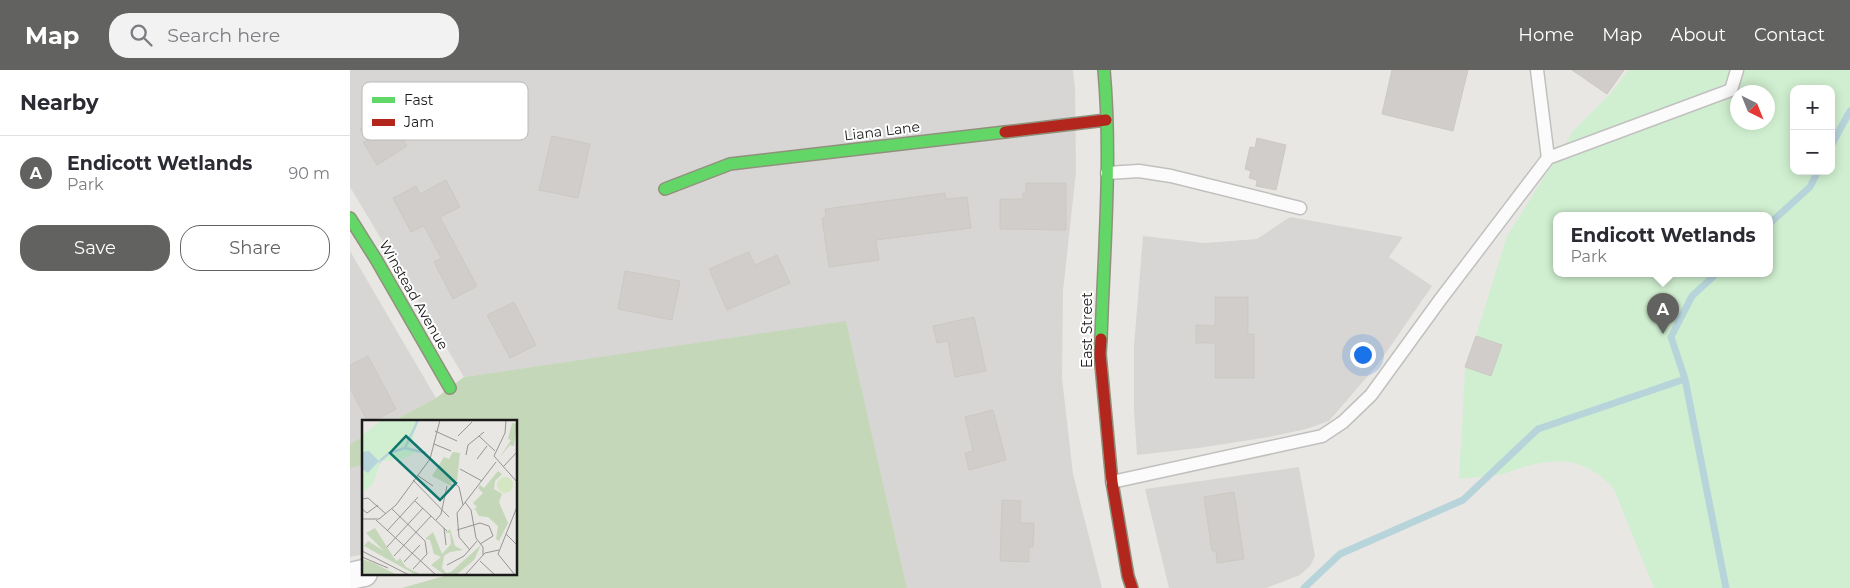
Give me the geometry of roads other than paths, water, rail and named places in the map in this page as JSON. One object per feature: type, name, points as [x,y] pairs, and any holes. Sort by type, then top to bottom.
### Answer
[{"type":"street","name":"East Street","points":[[1104,70],[1107,173],[1100,354],[1112,482],[1128,576],[1132,588]]},
{"type":"street","name":"Liana Lane","points":[[665,189],[730,164],[1106,120]]},
{"type":"street","name":"Winstead Avenue","points":[[350,218],[450,388]]},
{"type":"lane","points":[[1537,70],[1548,158]]},
{"type":"lane","points":[[1112,482],[1322,436],[1343,422],[1371,395],[1440,300],[1548,158],[1731,90],[1737,70]]},
{"type":"lane","points":[[1107,173],[1139,171],[1171,176],[1300,208]]},
{"type":"waterway","points":[[1835,139],[1850,111]]},
{"type":"waterway","points":[[1773,220],[1810,187],[1816,175]]},
{"type":"waterway","points":[[1685,379],[1671,337],[1692,296],[1713,277]]},
{"type":"waterway","points":[[1304,588],[1340,554],[1463,500],[1538,429],[1685,379],[1726,588]]},
{"type":"place","name":"Endicott Wetlands","points":[[1663,334]]}]
